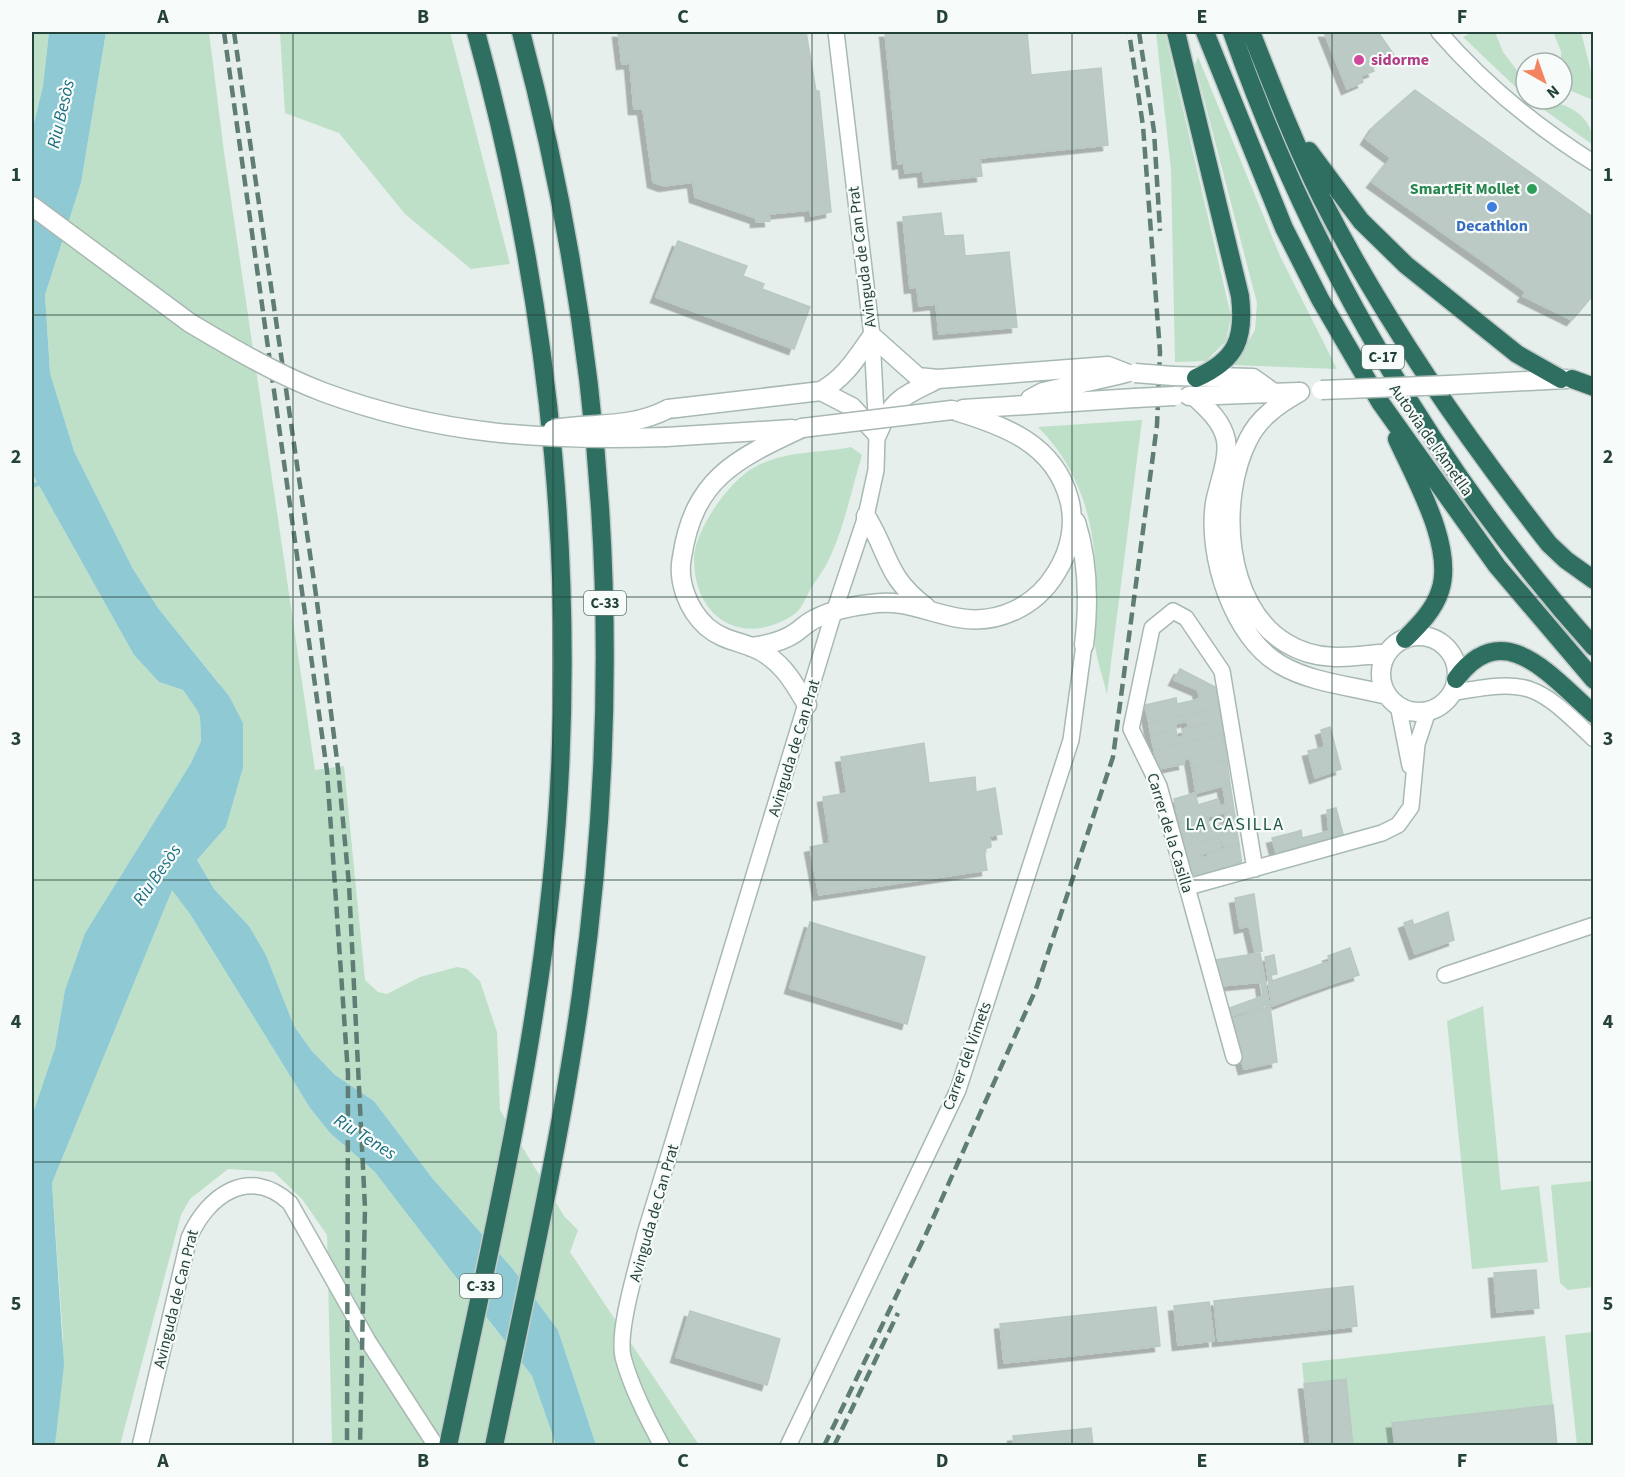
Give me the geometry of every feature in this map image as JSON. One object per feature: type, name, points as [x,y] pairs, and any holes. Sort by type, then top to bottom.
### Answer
[{"type":"highway","name":"C-33","points":[[448,1446],[515,1126],[535,1008],[551,886],[561,762],[561,572],[555,468],[543,360],[517,200],[476,32]]},
{"type":"highway","name":"C-33","points":[[494,1446],[550,1178],[581,994],[601,797],[605,602],[601,492],[592,395],[577,285],[560,190],[521,32]]},
{"type":"highway","points":[[1176,32],[1240,296],[1243,320],[1236,347],[1227,359],[1196,378]]},
{"type":"highway","name":"Autovia de l'Ametlla","points":[[1205,32],[1284,228],[1320,299],[1380,402],[1497,566],[1593,680]]},
{"type":"highway","name":"Autovia de l'Ametlla","points":[[1232,32],[1263,114],[1318,237],[1387,365],[1453,467],[1553,600],[1593,646]]},
{"type":"highway","points":[[1251,32],[1281,107],[1322,198],[1371,287],[1442,402],[1549,544],[1593,580]]},
{"type":"highway","points":[[1281,107],[1361,220],[1406,265],[1517,354],[1566,379],[1593,381]]},
{"type":"highway","points":[[1380,402],[1433,520],[1443,573],[1440,591],[1430,611],[1405,639]]},
{"type":"highway","points":[[1454,686],[1467,664],[1476,657],[1500,650],[1513,651],[1533,661],[1593,714]]},
{"type":"street","name":"Avinguda de Can Prat","points":[[662,1446],[644,1410],[623,1355],[626,1315],[645,1234],[834,612],[866,516],[876,470],[877,435],[872,336],[836,32]]},
{"type":"street","points":[[1439,32],[1480,76],[1528,119],[1593,163]]},
{"type":"street","points":[[32,206],[190,322],[276,371],[322,391],[388,413],[434,425],[518,436],[582,439],[666,437],[802,428],[952,410],[1018,405],[1271,391],[1300,392],[1566,379]]},
{"type":"street","points":[[518,436],[555,428],[628,423],[651,418],[668,409],[821,391],[835,384],[847,372],[872,336],[918,377],[938,379],[1108,366],[1130,373],[1196,378],[1253,378],[1271,391]]},
{"type":"street","points":[[1018,405],[1043,392],[1130,373]]},
{"type":"street","points":[[821,391],[852,407],[877,435],[886,412],[900,398],[938,379]]},
{"type":"street","points":[[1300,392],[1268,412],[1248,440],[1241,456],[1234,484],[1230,536],[1236,571],[1257,616],[1285,643],[1325,657],[1388,653]]},
{"type":"street","points":[[1194,396],[1217,420],[1226,442],[1225,459],[1215,504],[1214,536],[1218,565],[1236,613],[1254,640],[1279,664],[1301,674],[1393,700],[1412,711],[1428,711],[1441,704],[1454,686],[1455,662],[1439,642],[1422,636],[1405,639],[1388,653],[1381,678],[1393,700],[1413,784]]},
{"type":"street","points":[[952,410],[990,421],[1016,432],[1033,444],[1058,471],[1081,538],[1089,600],[1084,645]]},
{"type":"street","points":[[802,428],[754,450],[720,475],[705,491],[694,508],[687,530],[680,568],[687,598],[706,626],[728,640],[752,647],[768,655],[782,667],[807,705]]},
{"type":"street","points":[[752,647],[783,639],[816,618],[885,602],[930,610],[960,619],[983,619],[1021,608],[1037,598],[1062,565],[1070,544],[1073,515]]},
{"type":"street","points":[[866,516],[876,533],[892,574],[912,597],[930,610]]},
{"type":"street","name":"Carrer de la Casilla","points":[[1234,1057],[1159,786],[1131,729],[1152,628],[1173,611],[1186,618],[1221,671],[1255,869]]},
{"type":"street","name":"Carrer del Vimets","points":[[788,1446],[958,1090],[1071,740],[1084,645]]},
{"type":"street","points":[[1454,686],[1494,684],[1524,687],[1554,702],[1593,739]]},
{"type":"street","points":[[1188,887],[1382,833],[1398,825],[1411,807],[1417,744],[1428,711]]},
{"type":"street","points":[[1445,975],[1593,925]]},
{"type":"street","name":"Avinguda de Can Prat","points":[[140,1446],[189,1238],[197,1220],[217,1198],[229,1191],[258,1186],[276,1190],[290,1203],[368,1341],[436,1446]]},
{"type":"green space","points":[[32,32],[49,32],[43,86],[32,131]]},
{"type":"green space","points":[[106,32],[209,32],[224,152],[315,770],[344,766],[365,980],[378,992],[387,994],[420,977],[457,967],[467,969],[480,981],[497,1032],[500,1110],[564,1216],[578,1230],[570,1252],[699,1445],[596,1445],[558,1330],[513,1269],[433,1179],[374,1101],[335,1075],[311,1050],[294,1026],[266,955],[249,926],[214,889],[197,860],[226,827],[243,768],[219,683],[158,608],[133,569],[74,451],[50,373],[45,295],[81,183]]},
{"type":"green space","points":[[280,32],[450,32],[510,264],[471,269],[405,214],[339,133],[285,113]]},
{"type":"green space","points":[[1156,32],[1165,32],[1231,316],[1226,341],[1206,361],[1175,362],[1171,170]]},
{"type":"green space","points":[[1473,32],[1495,32],[1503,52],[1514,66],[1514,86],[1463,37]]},
{"type":"green space","points":[[1553,32],[1581,32],[1593,79],[1593,100],[1574,92],[1574,51],[1561,51]]},
{"type":"green space","points":[[1198,57],[1280,256],[1337,369],[1234,365],[1255,330],[1257,303],[1195,65]]},
{"type":"green space","points":[[1546,111],[1574,111],[1588,123],[1593,145]]},
{"type":"green space","points":[[1142,420],[1107,694],[1095,645],[1095,559],[1088,517],[1075,479],[1065,460],[1038,427]]},
{"type":"green space","points":[[851,447],[862,455],[840,531],[827,564],[798,611],[777,624],[759,628],[741,628],[726,622],[713,612],[703,598],[696,580],[695,548],[712,511],[729,489],[747,472],[771,460],[784,456]]},
{"type":"green space","points":[[32,473],[134,655],[159,682],[183,690],[197,710],[200,717],[201,741],[191,763],[85,933],[65,990],[55,1048],[32,1116]]},
{"type":"green space","points":[[172,889],[190,914],[310,1108],[330,1133],[374,1171],[532,1376],[556,1445],[332,1445],[327,1235],[302,1199],[274,1172],[228,1169],[190,1199],[181,1215],[120,1445],[55,1445],[63,1337],[52,1183]]},
{"type":"green space","points":[[1483,1006],[1501,1190],[1539,1186],[1548,1262],[1472,1269],[1447,1021]]},
{"type":"green space","points":[[1593,1181],[1593,1287],[1568,1290],[1560,1283],[1551,1185]]},
{"type":"green space","points":[[1593,1332],[1593,1445],[1577,1445],[1565,1335]]},
{"type":"green space","points":[[1545,1336],[1553,1405],[1393,1423],[1395,1445],[1353,1445],[1346,1380],[1304,1384],[1302,1363]]},
{"type":"water","points":[[49,32],[106,32],[81,183],[45,295],[50,373],[74,451],[133,569],[158,608],[229,696],[243,723],[243,768],[226,827],[197,860],[214,889],[249,926],[266,955],[294,1026],[311,1050],[335,1075],[374,1101],[433,1179],[513,1269],[558,1330],[596,1445],[556,1445],[532,1376],[374,1171],[330,1133],[310,1108],[190,914],[172,890],[52,1183],[64,1365],[55,1445],[32,1445],[34,1347],[32,1116],[55,1048],[65,990],[85,933],[191,763],[201,741],[200,717],[197,710],[183,690],[159,682],[134,655],[32,473],[32,131],[43,86]]},
{"type":"building","points":[[618,32],[806,32],[816,91],[819,91],[831,212],[811,216],[810,210],[769,214],[770,221],[756,222],[756,218],[695,197],[693,182],[664,186],[653,182],[643,109],[634,109],[630,63],[622,64]]},
{"type":"building","points":[[885,32],[1027,32],[1031,75],[1101,68],[1108,145],[980,158],[982,176],[924,182],[923,171],[905,173],[904,163],[898,164]]},
{"type":"building","name":"sidorme","points":[[1324,32],[1378,32],[1394,55],[1371,65],[1374,71],[1361,76],[1363,82],[1347,89]]},
{"type":"building","name":"Decathlon","points":[[1415,90],[1594,218],[1594,294],[1572,320],[1523,296],[1526,292],[1372,182],[1391,158],[1366,139],[1375,125]]},
{"type":"building","points":[[941,213],[944,236],[963,235],[965,256],[1009,252],[1017,327],[939,334],[936,304],[919,306],[917,287],[910,288],[903,217]]},
{"type":"building","points":[[678,241],[747,266],[743,276],[764,284],[762,289],[810,307],[794,349],[656,297]]},
{"type":"building","points":[[1180,669],[1217,688],[1220,707],[1149,723],[1145,705],[1176,698],[1177,704],[1200,699],[1198,690],[1174,680]]},
{"type":"building","points":[[1220,707],[1222,721],[1189,728],[1187,721],[1175,724],[1176,730],[1151,735],[1149,723]]},
{"type":"building","points":[[1222,721],[1223,734],[1154,749],[1151,735],[1176,730],[1177,738],[1184,736],[1182,729]]},
{"type":"building","points":[[1330,727],[1341,769],[1315,778],[1308,751],[1325,747],[1321,730]]},
{"type":"building","points":[[1223,734],[1227,760],[1192,768],[1190,758],[1183,760],[1184,764],[1158,769],[1154,749]]},
{"type":"building","points":[[924,743],[929,783],[975,777],[976,792],[995,788],[1002,834],[990,836],[991,847],[984,849],[987,870],[819,895],[810,847],[830,843],[823,797],[847,793],[841,757]]},
{"type":"building","points":[[1227,760],[1230,784],[1196,793],[1192,768]]},
{"type":"building","points":[[1230,784],[1234,810],[1180,824],[1174,799],[1195,793],[1198,805],[1218,799],[1220,806],[1226,805],[1223,786]]},
{"type":"building","points":[[1336,808],[1344,838],[1300,850],[1296,832],[1301,830],[1302,838],[1329,831],[1327,810]]},
{"type":"building","points":[[1234,810],[1236,821],[1226,823],[1225,812]]},
{"type":"building","points":[[1207,817],[1210,828],[1183,835],[1180,824]]},
{"type":"building","points":[[1236,821],[1237,832],[1185,846],[1183,835]]},
{"type":"building","points":[[1237,832],[1239,844],[1224,848],[1223,840],[1220,841],[1221,849],[1188,858],[1185,846]]},
{"type":"building","points":[[1296,832],[1300,850],[1277,856],[1272,838]]},
{"type":"building","points":[[1239,844],[1242,866],[1192,879],[1188,858],[1202,855],[1202,858],[1209,856],[1208,853]]},
{"type":"building","points":[[1254,894],[1262,951],[1255,952],[1249,926],[1240,928],[1235,898]]},
{"type":"building","points":[[1448,912],[1454,940],[1415,954],[1404,923],[1412,920],[1414,925]]},
{"type":"building","points":[[810,922],[925,957],[907,1024],[790,988]]},
{"type":"building","points":[[1350,948],[1359,975],[1337,982],[1328,956]]},
{"type":"building","points":[[1260,953],[1269,1004],[1229,1017],[1227,1009],[1263,996],[1261,982],[1221,986],[1214,960]]},
{"type":"building","points":[[1274,955],[1277,974],[1271,975],[1272,981],[1299,972],[1306,993],[1272,1006],[1265,957]]},
{"type":"building","points":[[1330,961],[1337,982],[1306,993],[1299,972]]},
{"type":"building","points":[[1270,1006],[1277,1062],[1244,1069],[1230,1020]]},
{"type":"building","points":[[1536,1270],[1539,1308],[1497,1312],[1494,1273]]},
{"type":"building","points":[[1353,1286],[1357,1326],[1218,1341],[1214,1301]]},
{"type":"building","points":[[1209,1302],[1214,1341],[1178,1345],[1174,1306]]},
{"type":"building","points":[[1156,1307],[1160,1346],[1004,1363],[1000,1324]]},
{"type":"building","points":[[690,1311],[780,1339],[767,1385],[676,1357]]},
{"type":"building","points":[[1346,1379],[1353,1446],[1311,1446],[1304,1384]]},
{"type":"building","points":[[1553,1405],[1557,1446],[1395,1446],[1392,1423]]},
{"type":"building","points":[[1091,1428],[1093,1446],[1014,1446],[1013,1436]]},
{"type":"waterway","points":[[32,486],[43,482]]},
{"type":"railway","points":[[224,32],[327,771],[348,1074],[347,1446]]},
{"type":"railway","points":[[234,32],[317,602],[338,768],[349,885],[365,1208],[360,1446]]},
{"type":"railway","points":[[824,1446],[926,1234],[1036,989],[1113,757],[1157,425],[1160,352],[1143,126],[1129,32]]},
{"type":"railway","points":[[1139,32],[1154,131],[1160,231]]},
{"type":"railway","points":[[834,1446],[898,1313]]},
{"type":"place","name":"sidorme","points":[[1359,60]]},
{"type":"place","name":"SmartFit Mollet","points":[[1532,189]]},
{"type":"place","name":"Decathlon","points":[[1492,207]]},
{"type":"district","name":"LA CASILLA","points":[[1235,824]]},
{"type":"water label","name":"Riu Besòs","points":[[61,114]]},
{"type":"water label","name":"Riu Besòs","points":[[157,875]]},
{"type":"water label","name":"Riu Tenes","points":[[365,1137]]}]
